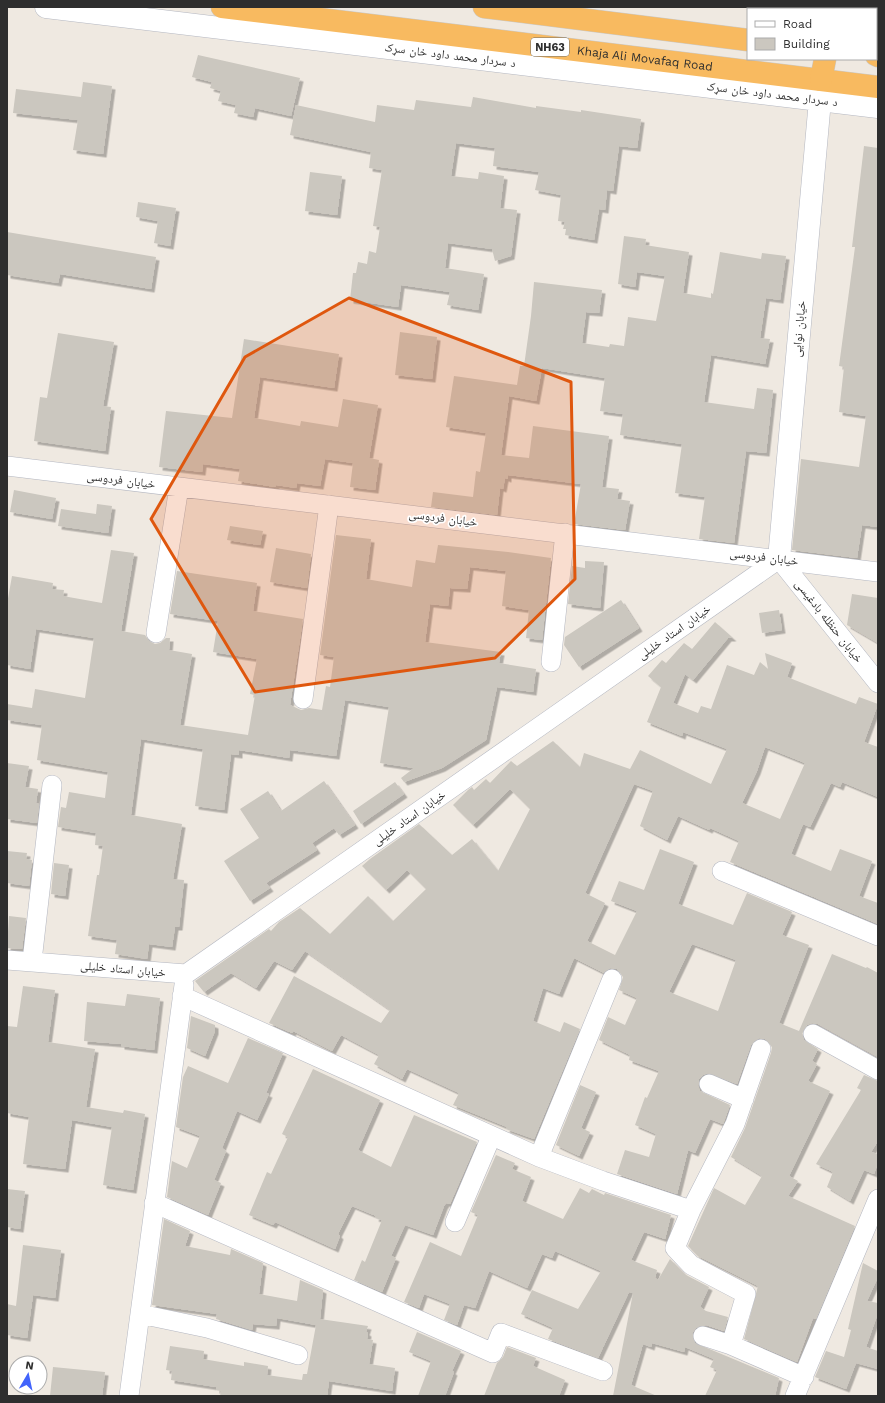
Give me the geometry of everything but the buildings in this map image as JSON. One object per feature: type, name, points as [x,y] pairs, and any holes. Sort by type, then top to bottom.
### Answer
[{"type":"highway","name":"Khaja Ali Movafaq Road","points":[[222,7],[820,90],[878,87]]},
{"type":"highway","points":[[484,7],[747,40]]},
{"type":"highway","points":[[820,90],[824,60]]},
{"type":"street","name":"د سردار محمد داود خان سړک","points":[[46,7],[820,90],[878,107]]},
{"type":"street","name":"خیابان نوایی","points":[[779,559],[820,90]]},
{"type":"street","name":"خیابان فردوسی","points":[[7,466],[878,572]]},
{"type":"street","points":[[156,633],[179,487]]},
{"type":"street","points":[[303,699],[329,505]]},
{"type":"street","points":[[551,662],[564,533]]},
{"type":"street","name":"خیابان حنظله بادغیسی","points":[[779,559],[878,683]]},
{"type":"street","name":"خیابان استاد خلیلی","points":[[7,960],[186,974],[779,559]]},
{"type":"street","points":[[32,961],[52,785]]},
{"type":"street","points":[[722,870],[878,936]]},
{"type":"street","points":[[129,1396],[186,974]]},
{"type":"street","points":[[539,1157],[612,979]]},
{"type":"street","points":[[182,996],[491,1137],[603,1181],[691,1210]]},
{"type":"street","points":[[813,1034],[878,1070]]},
{"type":"street","points":[[731,1345],[746,1294],[691,1265],[675,1248],[691,1210],[735,1124],[761,1049]]},
{"type":"street","points":[[709,1084],[744,1099]]},
{"type":"street","points":[[455,1222],[491,1137]]},
{"type":"street","points":[[795,1396],[878,1199]]},
{"type":"street","points":[[154,1202],[493,1353],[501,1333],[603,1371]]},
{"type":"street","points":[[140,1314],[207,1328],[298,1354]]},
{"type":"street","points":[[703,1336],[731,1345],[804,1376]]},
{"type":"highlighted area","points":[[349,298],[571,382],[575,579],[495,658],[255,692],[151,519],[245,357]]}]
